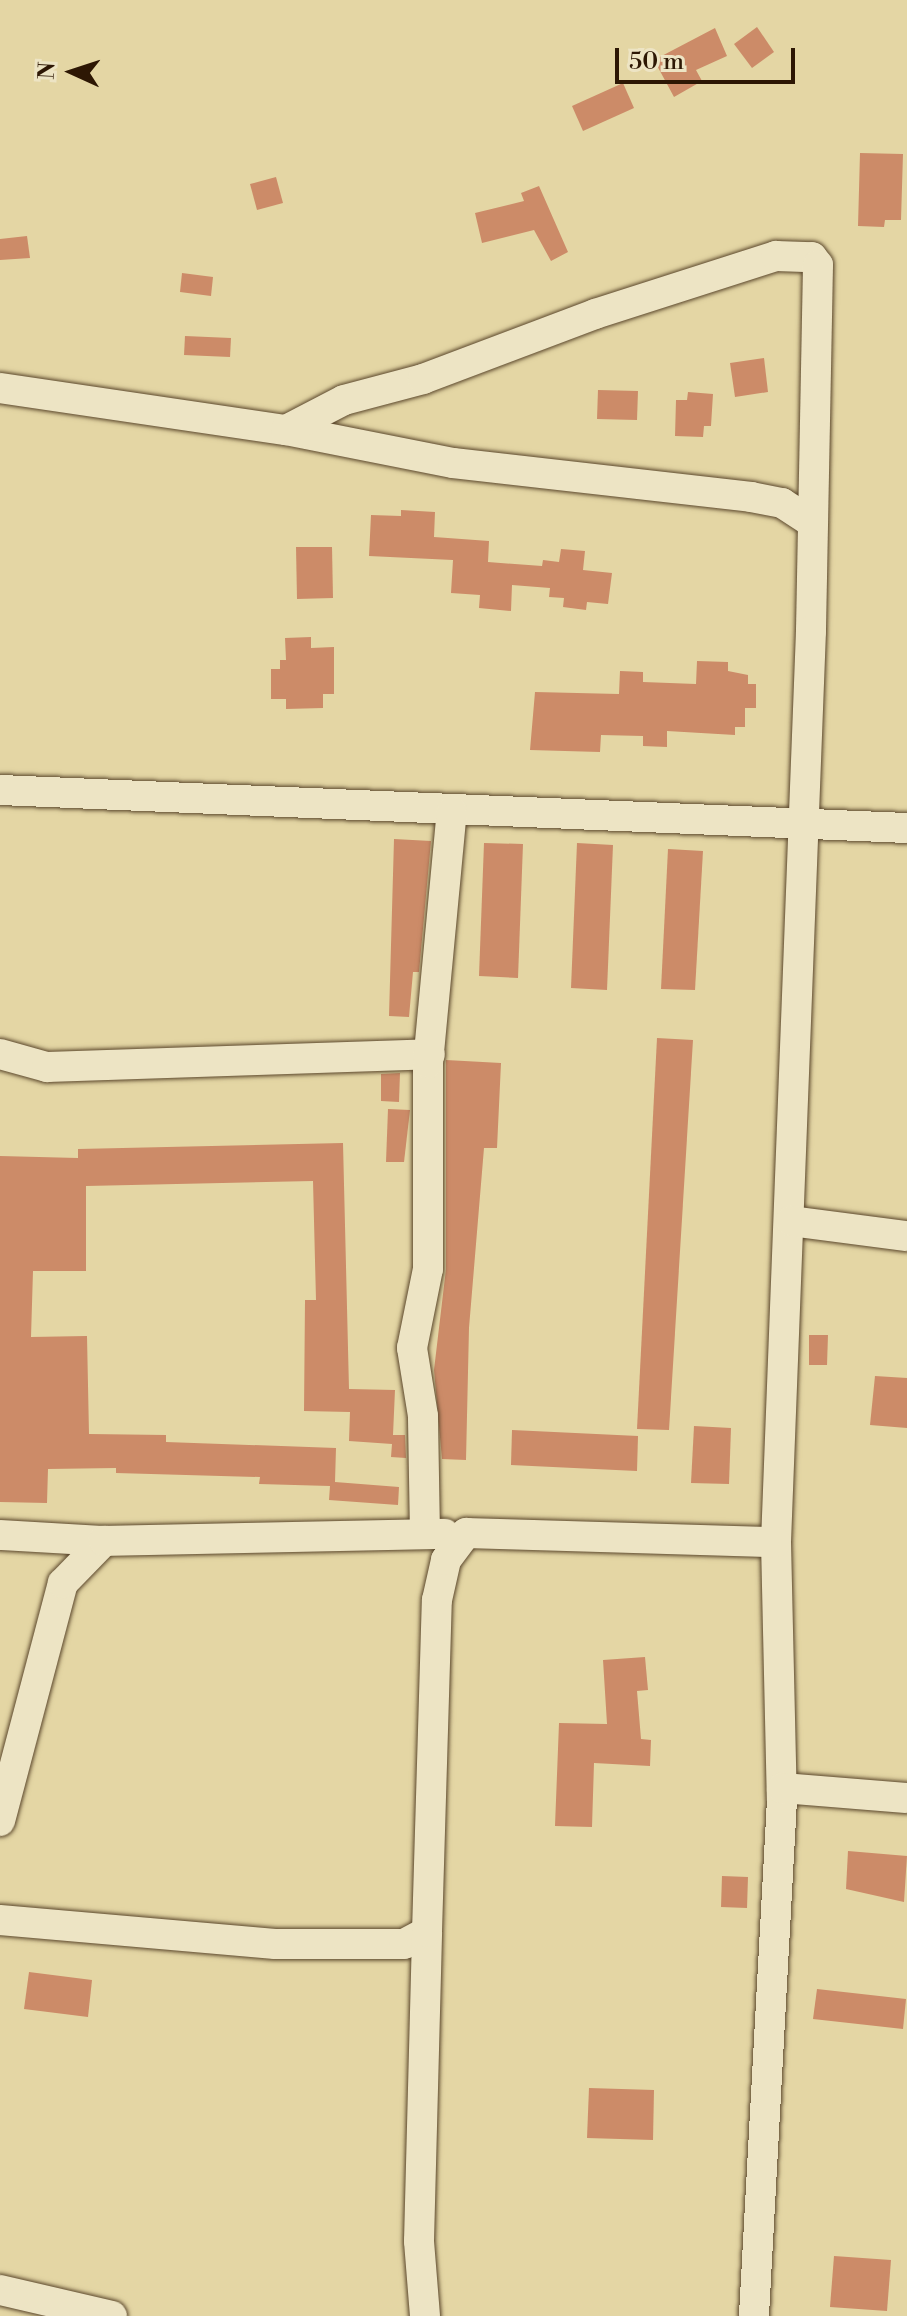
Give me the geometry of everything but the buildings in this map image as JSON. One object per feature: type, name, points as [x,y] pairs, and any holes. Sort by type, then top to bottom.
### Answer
[{"type":"street","points":[[286,430],[344,400],[423,379],[595,314],[795,253],[812,257],[818,265],[791,1221],[776,1542],[782,1788],[754,2316]]},
{"type":"street","points":[[0,388],[286,430],[514,472],[751,497],[782,503],[813,523]]},
{"type":"street","points":[[0,790],[907,828]]},
{"type":"street","points":[[425,1534],[423,1416],[412,1348],[428,1269],[430,1054],[452,811]]},
{"type":"street","points":[[0,1054],[47,1067],[430,1054]]},
{"type":"street","points":[[791,1221],[907,1236]]},
{"type":"street","points":[[0,1535],[104,1541],[466,1533],[776,1542]]},
{"type":"street","points":[[425,2316],[419,2241],[426,1965],[415,1938],[437,1600],[446,1560],[466,1533]]},
{"type":"street","points":[[0,1821],[63,1583],[104,1541]]},
{"type":"street","points":[[782,1788],[907,1798]]},
{"type":"street","points":[[0,1920],[275,1944],[415,1938]]},
{"type":"street","points":[[0,2290],[112,2316]]}]
